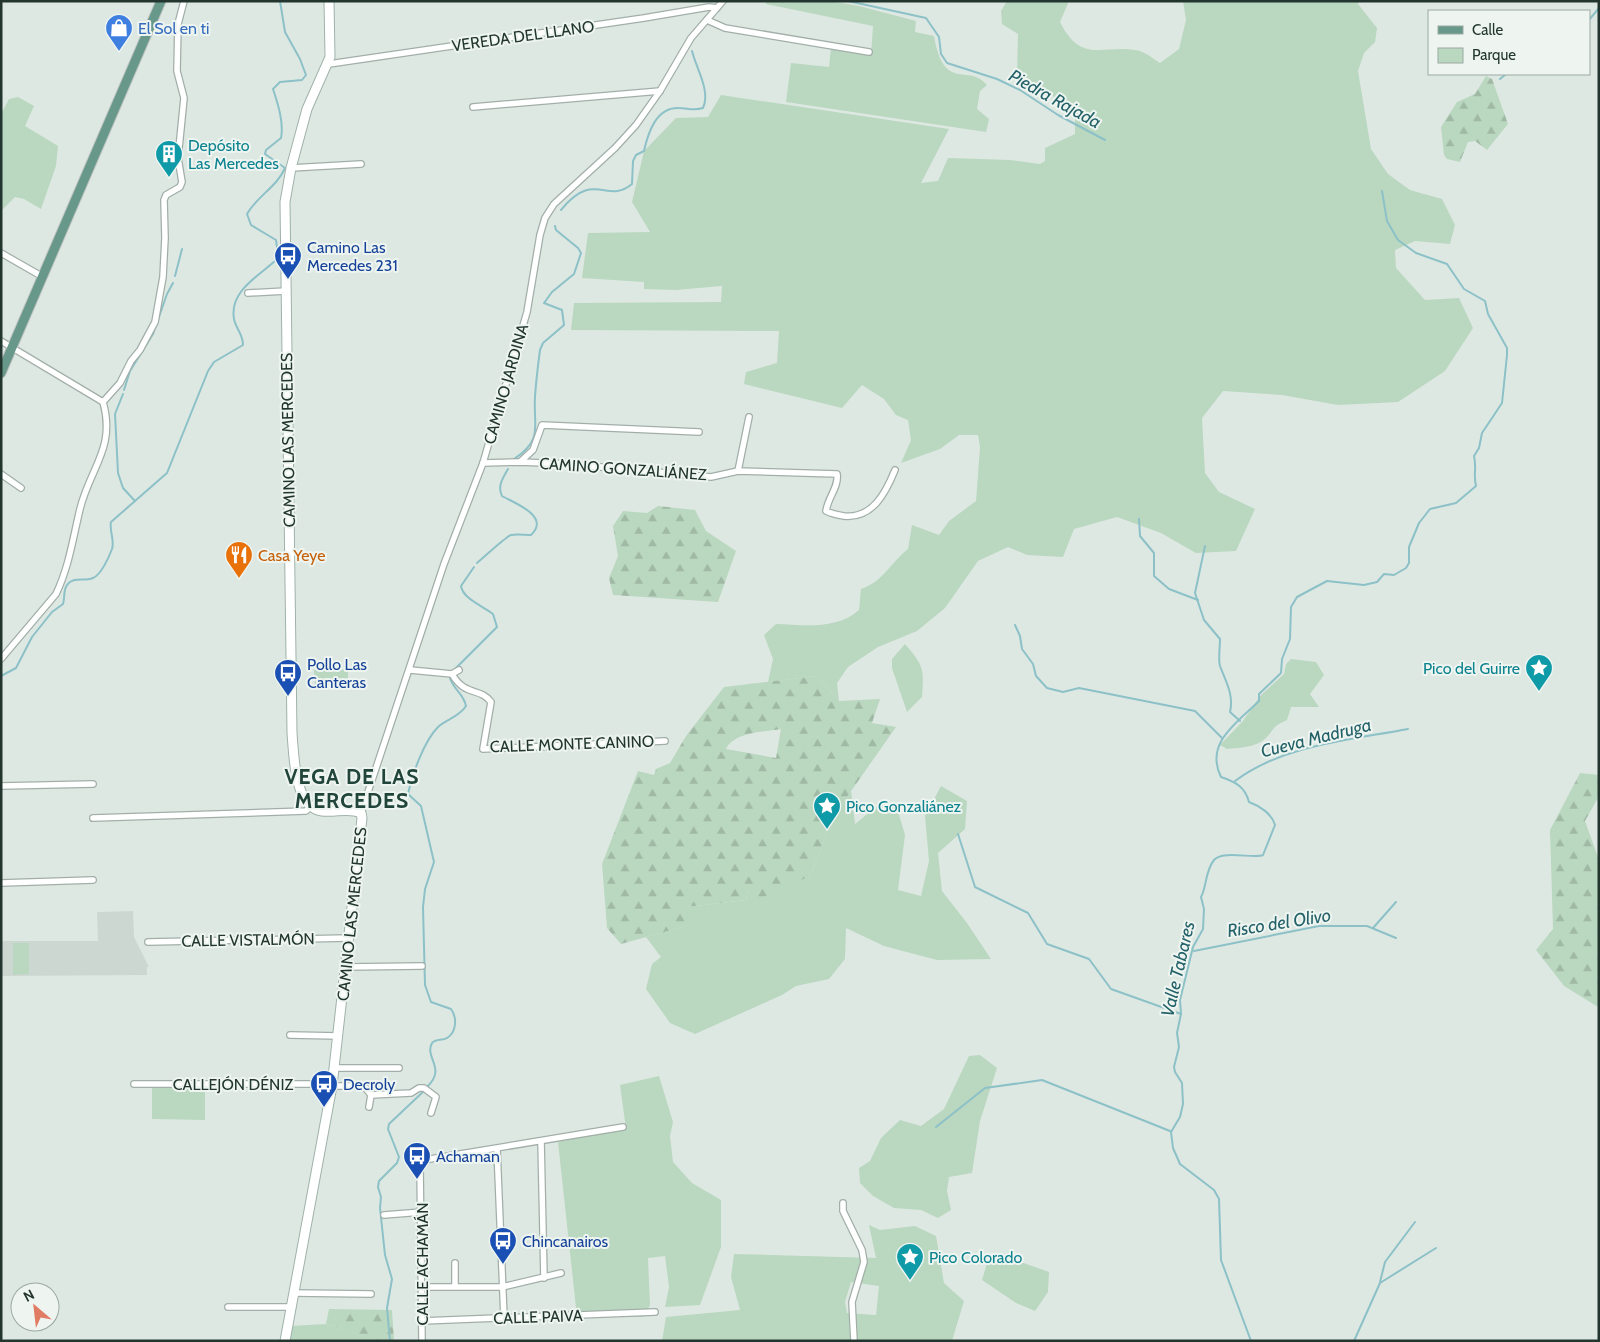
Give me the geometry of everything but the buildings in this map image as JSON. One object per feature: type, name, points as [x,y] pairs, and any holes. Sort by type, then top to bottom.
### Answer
[{"type":"main road","points":[[1,373],[162,1]]},
{"type":"main road","name":"CAMINO LAS MERCEDES","points":[[285,1341],[333,1085],[362,818],[361,813],[356,810],[322,811],[310,807],[304,800],[300,788],[292,733],[285,202],[291,168],[307,109],[329,64],[330,1]]},
{"type":"street","points":[[103,402],[120,383],[131,360],[140,350],[155,322],[162,278],[165,238],[164,200],[166,195],[180,187],[182,182],[178,158],[184,98],[177,71],[178,24],[184,1]]},
{"type":"street","name":"VEREDA DEL LLANO","points":[[329,64],[644,18],[719,4]]},
{"type":"street","name":"CAMINO JARDINA","points":[[361,813],[444,564],[483,464],[527,312],[545,218],[554,204],[615,148],[636,125],[660,91],[691,38],[719,4]]},
{"type":"street","points":[[707,20],[724,28],[869,52]]},
{"type":"street","points":[[473,108],[660,91]]},
{"type":"street","points":[[291,168],[360,164]]},
{"type":"street","points":[[1,253],[43,277]]},
{"type":"street","points":[[248,293],[286,291]]},
{"type":"street","points":[[1,341],[103,402],[107,416],[105,446],[81,507],[62,581],[56,594],[1,660]]},
{"type":"street","points":[[738,471],[749,417]]},
{"type":"street","points":[[520,462],[533,450],[542,425],[699,432]]},
{"type":"street","name":"CAMINO GONZALIÁNEZ","points":[[483,464],[520,462],[711,477],[738,471],[837,474],[838,481],[827,502],[826,510],[832,514],[855,517],[862,515],[885,494],[895,470]]},
{"type":"street","points":[[1,474],[21,488]]},
{"type":"street","points":[[410,670],[452,674],[460,670]]},
{"type":"street","name":"CALLE MONTE CANINO","points":[[452,674],[458,684],[466,690],[487,697],[491,702],[483,750],[665,741]]},
{"type":"street","points":[[1,786],[93,784]]},
{"type":"street","points":[[93,818],[306,811],[310,807]]},
{"type":"street","points":[[1,883],[93,880]]},
{"type":"street","name":"CALLE VISTALMÓN","points":[[148,942],[348,938]]},
{"type":"street","points":[[346,967],[422,966]]},
{"type":"street","points":[[290,1035],[339,1036]]},
{"type":"street","points":[[335,1068],[399,1068]]},
{"type":"street","name":"CALLEJÓN DÉNIZ","points":[[134,1084],[364,1086],[370,1095]]},
{"type":"street","points":[[369,1106],[370,1095],[411,1093],[420,1088],[426,1089],[436,1097],[431,1113]]},
{"type":"street","points":[[504,1318],[497,1149],[623,1127]]},
{"type":"street","points":[[541,1141],[544,1278]]},
{"type":"street","name":"CALLE ACHAMÁN","points":[[422,1341],[423,1287],[420,1164],[424,1160],[497,1149]]},
{"type":"street","points":[[843,1203],[843,1211],[862,1250],[864,1262],[852,1302],[854,1341]]},
{"type":"street","points":[[384,1215],[422,1212]]},
{"type":"street","points":[[455,1263],[455,1286]]},
{"type":"street","points":[[423,1287],[502,1287],[561,1273]]},
{"type":"street","points":[[294,1293],[371,1294]]},
{"type":"street","points":[[228,1307],[292,1306]]},
{"type":"street","name":"CALLE PAIVA","points":[[422,1322],[655,1312]]},
{"type":"shaded area","points":[[133,911],[134,937],[149,967],[147,967],[147,975],[1,976],[1,941],[98,941],[97,912]]},
{"type":"green space","points":[[766,1],[830,1],[859,6],[916,21],[915,32],[934,36],[938,54],[950,71],[980,79],[987,85],[980,91],[977,109],[989,119],[986,132],[786,102],[791,63],[829,67],[831,48],[871,55],[873,26],[766,4]]},
{"type":"green space","points":[[1007,1],[1069,1],[1060,22],[1068,36],[1077,44],[1095,50],[1127,49],[1140,51],[1160,63],[1179,49],[1186,20],[1183,1],[1359,1],[1358,4],[1377,28],[1375,42],[1364,53],[1358,71],[1371,149],[1388,174],[1410,190],[1442,199],[1455,225],[1450,244],[1415,241],[1395,250],[1396,268],[1425,300],[1459,298],[1473,328],[1445,371],[1398,402],[1338,405],[1282,395],[1223,391],[1202,418],[1205,473],[1219,492],[1255,509],[1236,551],[1196,553],[1161,533],[1117,517],[1074,529],[1063,557],[1027,555],[1008,547],[978,561],[945,608],[917,631],[878,647],[848,667],[837,683],[839,701],[817,676],[768,682],[773,659],[764,635],[776,624],[819,625],[841,621],[850,616],[859,610],[861,589],[869,586],[881,577],[908,549],[912,525],[939,535],[949,521],[976,501],[980,447],[978,435],[959,435],[940,449],[901,463],[911,440],[908,420],[896,415],[884,399],[862,385],[842,408],[744,384],[746,372],[777,363],[779,331],[571,330],[574,303],[721,302],[722,286],[676,290],[644,289],[644,282],[582,278],[588,233],[650,232],[632,202],[644,151],[676,118],[708,117],[721,95],[949,129],[921,183],[938,181],[948,158],[1010,160],[1040,164],[1045,161],[1045,148],[1075,134],[1075,116],[1056,98],[1017,76],[1018,34],[1002,24],[1001,11]]},
{"type":"green space","points":[[1486,76],[1492,79],[1508,124],[1487,150],[1475,141],[1468,142],[1460,162],[1447,159],[1444,155],[1441,127],[1457,102],[1475,94]]},
{"type":"green space","points":[[18,97],[34,106],[25,126],[58,146],[56,166],[41,209],[24,199],[15,197],[1,211],[1,114],[9,99]]},
{"type":"green space","points":[[658,506],[695,510],[706,531],[736,551],[718,602],[613,595],[609,578],[618,556],[613,526],[623,511],[647,513]]},
{"type":"green space","points":[[905,644],[919,663],[923,674],[922,697],[907,712],[892,668],[892,659]]},
{"type":"green space","points":[[1291,659],[1316,662],[1324,675],[1310,694],[1319,707],[1291,707],[1287,720],[1276,726],[1266,738],[1258,743],[1227,749],[1220,745],[1243,721],[1260,696],[1284,674],[1286,664]]},
{"type":"green space","points":[[314,670],[348,670],[348,686],[315,686]]},
{"type":"green space","points":[[817,676],[839,701],[880,699],[872,723],[896,727],[835,814],[810,876],[759,899],[748,890],[746,900],[686,907],[686,926],[621,944],[607,928],[602,864],[638,771],[654,775],[656,769],[670,763],[686,736],[724,687]],"holes":[[[781,729],[776,758],[726,749],[730,743],[742,736]]]},
{"type":"green space","points":[[1580,773],[1599,775],[1599,796],[1585,821],[1599,860],[1598,1007],[1564,986],[1536,950],[1553,929],[1550,830]]},
{"type":"green space","points":[[941,786],[967,801],[965,829],[938,853],[942,891],[967,923],[991,959],[937,960],[884,946],[846,928],[845,959],[829,979],[796,986],[782,995],[695,1034],[670,1023],[646,989],[652,964],[661,957],[646,937],[686,926],[686,907],[746,900],[748,890],[810,876],[835,814],[851,791],[855,824],[881,803],[897,808],[905,835],[898,890],[921,896],[929,861],[925,816]]},
{"type":"green space","points":[[13,943],[29,943],[29,974],[13,975]]},
{"type":"green space","points":[[980,1055],[997,1068],[980,1121],[972,1173],[949,1177],[947,1191],[951,1210],[938,1218],[921,1210],[894,1208],[873,1196],[860,1183],[859,1168],[870,1161],[881,1138],[900,1120],[921,1126],[944,1109],[969,1056]]},
{"type":"green space","points":[[659,1076],[673,1122],[670,1136],[673,1162],[692,1183],[721,1200],[721,1247],[700,1305],[665,1307],[669,1287],[665,1256],[648,1258],[650,1305],[644,1317],[577,1317],[558,1142],[626,1129],[620,1085]]},
{"type":"green space","points":[[205,1083],[205,1120],[152,1119],[152,1086]]},
{"type":"green space","points":[[869,1225],[880,1230],[915,1226],[936,1236],[944,1283],[964,1301],[952,1341],[662,1341],[666,1317],[740,1310],[731,1277],[734,1254],[876,1258]],"holes":[[[851,1282],[879,1286],[876,1315],[847,1313],[845,1302]]]},
{"type":"green space","points":[[988,1260],[1018,1261],[1049,1272],[1048,1292],[1035,1311],[1016,1303],[982,1280]]},
{"type":"green space","points":[[329,1309],[392,1310],[394,1341],[371,1341],[370,1338],[326,1324]]},
{"type":"green space","points":[[326,1324],[371,1338],[371,1341],[287,1341],[290,1326]]},
{"type":"waterway","points":[[1,676],[16,668],[32,637],[52,612],[63,604],[65,590],[69,582],[93,578],[102,570],[113,546],[111,522],[167,473],[208,371],[214,362],[243,345],[234,319],[236,300],[247,285],[276,260],[278,255],[276,240],[251,225],[247,214],[277,181],[285,168],[265,154],[266,150],[281,138],[282,132],[280,114],[273,89],[280,82],[302,80],[306,75],[300,59],[285,32],[280,1]]},
{"type":"waterway","name":"Piedra Rajada","points":[[848,1],[926,18],[939,37],[941,54],[947,63],[997,79],[1020,90],[1058,115],[1105,140]]},
{"type":"waterway","points":[[1590,19],[1599,8]]},
{"type":"waterway","points":[[561,210],[572,198],[582,192],[591,189],[615,191],[632,184],[633,161],[636,155],[644,151],[651,129],[659,116],[671,109],[703,108],[705,101],[704,87],[692,51]]},
{"type":"waterway","points":[[1500,79],[1505,75]]},
{"type":"waterway","name":"Valle Tabares","points":[[1251,1341],[1221,1260],[1219,1199],[1214,1190],[1180,1164],[1173,1148],[1171,1132],[1180,1117],[1183,1104],[1182,1083],[1174,1067],[1179,1047],[1177,1033],[1181,1014],[1180,1000],[1193,947],[1203,929],[1204,909],[1201,897],[1209,869],[1218,857],[1263,855],[1275,825],[1265,811],[1249,802],[1245,792],[1239,786],[1221,777],[1217,765],[1217,754],[1220,744],[1233,725],[1259,701],[1259,694],[1281,673],[1282,659],[1290,639],[1291,607],[1297,597],[1327,581],[1364,585],[1377,582],[1384,574],[1394,575],[1406,568],[1409,563],[1409,547],[1419,523],[1430,509],[1456,503],[1476,486],[1474,456],[1479,448],[1482,433],[1502,403],[1507,348],[1488,314],[1485,301],[1464,289],[1447,264],[1416,253],[1398,240],[1387,221],[1382,191]]},
{"type":"waterway","points":[[514,459],[530,445],[535,432],[535,397],[540,350],[543,343],[564,325],[562,310],[544,303],[552,292],[574,274],[581,253],[578,248],[556,230],[555,226]]},
{"type":"waterway","points":[[175,276],[182,249]]},
{"type":"waterway","points":[[124,390],[130,371],[153,334],[167,294],[173,283]]},
{"type":"waterway","points":[[123,394],[115,414],[118,473],[123,488],[135,501]]},
{"type":"waterway","points":[[477,563],[509,536],[531,535],[536,528],[537,522],[534,516],[522,506],[502,496],[500,485],[508,469]]},
{"type":"waterway","points":[[1139,519],[1140,536],[1154,553],[1154,576],[1169,589],[1198,600]]},
{"type":"waterway","points":[[1205,546],[1195,593],[1204,620],[1220,639],[1219,663],[1230,694],[1230,712],[1240,721]]},
{"type":"waterway","points":[[454,670],[497,627],[493,614],[465,595],[461,586],[474,567]]},
{"type":"waterway","points":[[1015,625],[1020,636],[1022,649],[1033,664],[1036,676],[1047,688],[1063,692],[1079,688],[1195,711],[1222,738]]},
{"type":"waterway","points":[[427,1087],[435,1074],[430,1048],[432,1043],[445,1039],[450,1035],[453,1032],[455,1020],[451,1009],[431,1002],[425,985],[423,907],[425,889],[434,862],[421,806],[408,794],[419,759],[433,733],[442,724],[460,713],[466,706],[450,678]]},
{"type":"waterway","name":"Cueva Madruga","points":[[1235,781],[1274,759],[1296,752],[1340,741],[1408,729]]},
{"type":"waterway","points":[[958,834],[975,887],[1028,913],[1047,944],[1089,959],[1111,989],[1181,1014]]},
{"type":"waterway","points":[[1373,928],[1396,902]]},
{"type":"waterway","name":"Risco del Olivo","points":[[1194,951],[1319,926],[1367,926],[1396,938]]},
{"type":"waterway","points":[[936,1127],[985,1088],[1042,1080],[1170,1131]]},
{"type":"waterway","points":[[390,1341],[387,1308],[392,1279],[385,1255],[380,1208],[381,1197],[378,1187],[379,1181],[397,1163],[399,1157],[388,1129],[389,1124],[425,1090]]},
{"type":"waterway","points":[[1380,1282],[1385,1262],[1415,1222]]},
{"type":"waterway","points":[[1354,1341],[1380,1283],[1436,1248]]},
{"type":"place","name":"El Sol en ti","points":[[119,52]]},
{"type":"place","name":"Depósito Las Mercedes","points":[[169,178]]},
{"type":"place","name":"Camino Las Mercedes 231","points":[[288,280]]},
{"type":"place","name":"Casa Yeye","points":[[239,579]]},
{"type":"place","name":"Pico del Guirre","points":[[1539,692]]},
{"type":"place","name":"Pollo Las Canteras","points":[[288,697]]},
{"type":"place","name":"Pico Gonzaliánez","points":[[827,830]]},
{"type":"place","name":"Decroly","points":[[324,1108]]},
{"type":"place","name":"Achaman","points":[[417,1180]]},
{"type":"place","name":"Chincanairos","points":[[503,1265]]},
{"type":"place","name":"Pico Colorado","points":[[910,1281]]},
{"type":"district","name":"VEGA DE LAS MERCEDES","points":[[352,788]]}]
